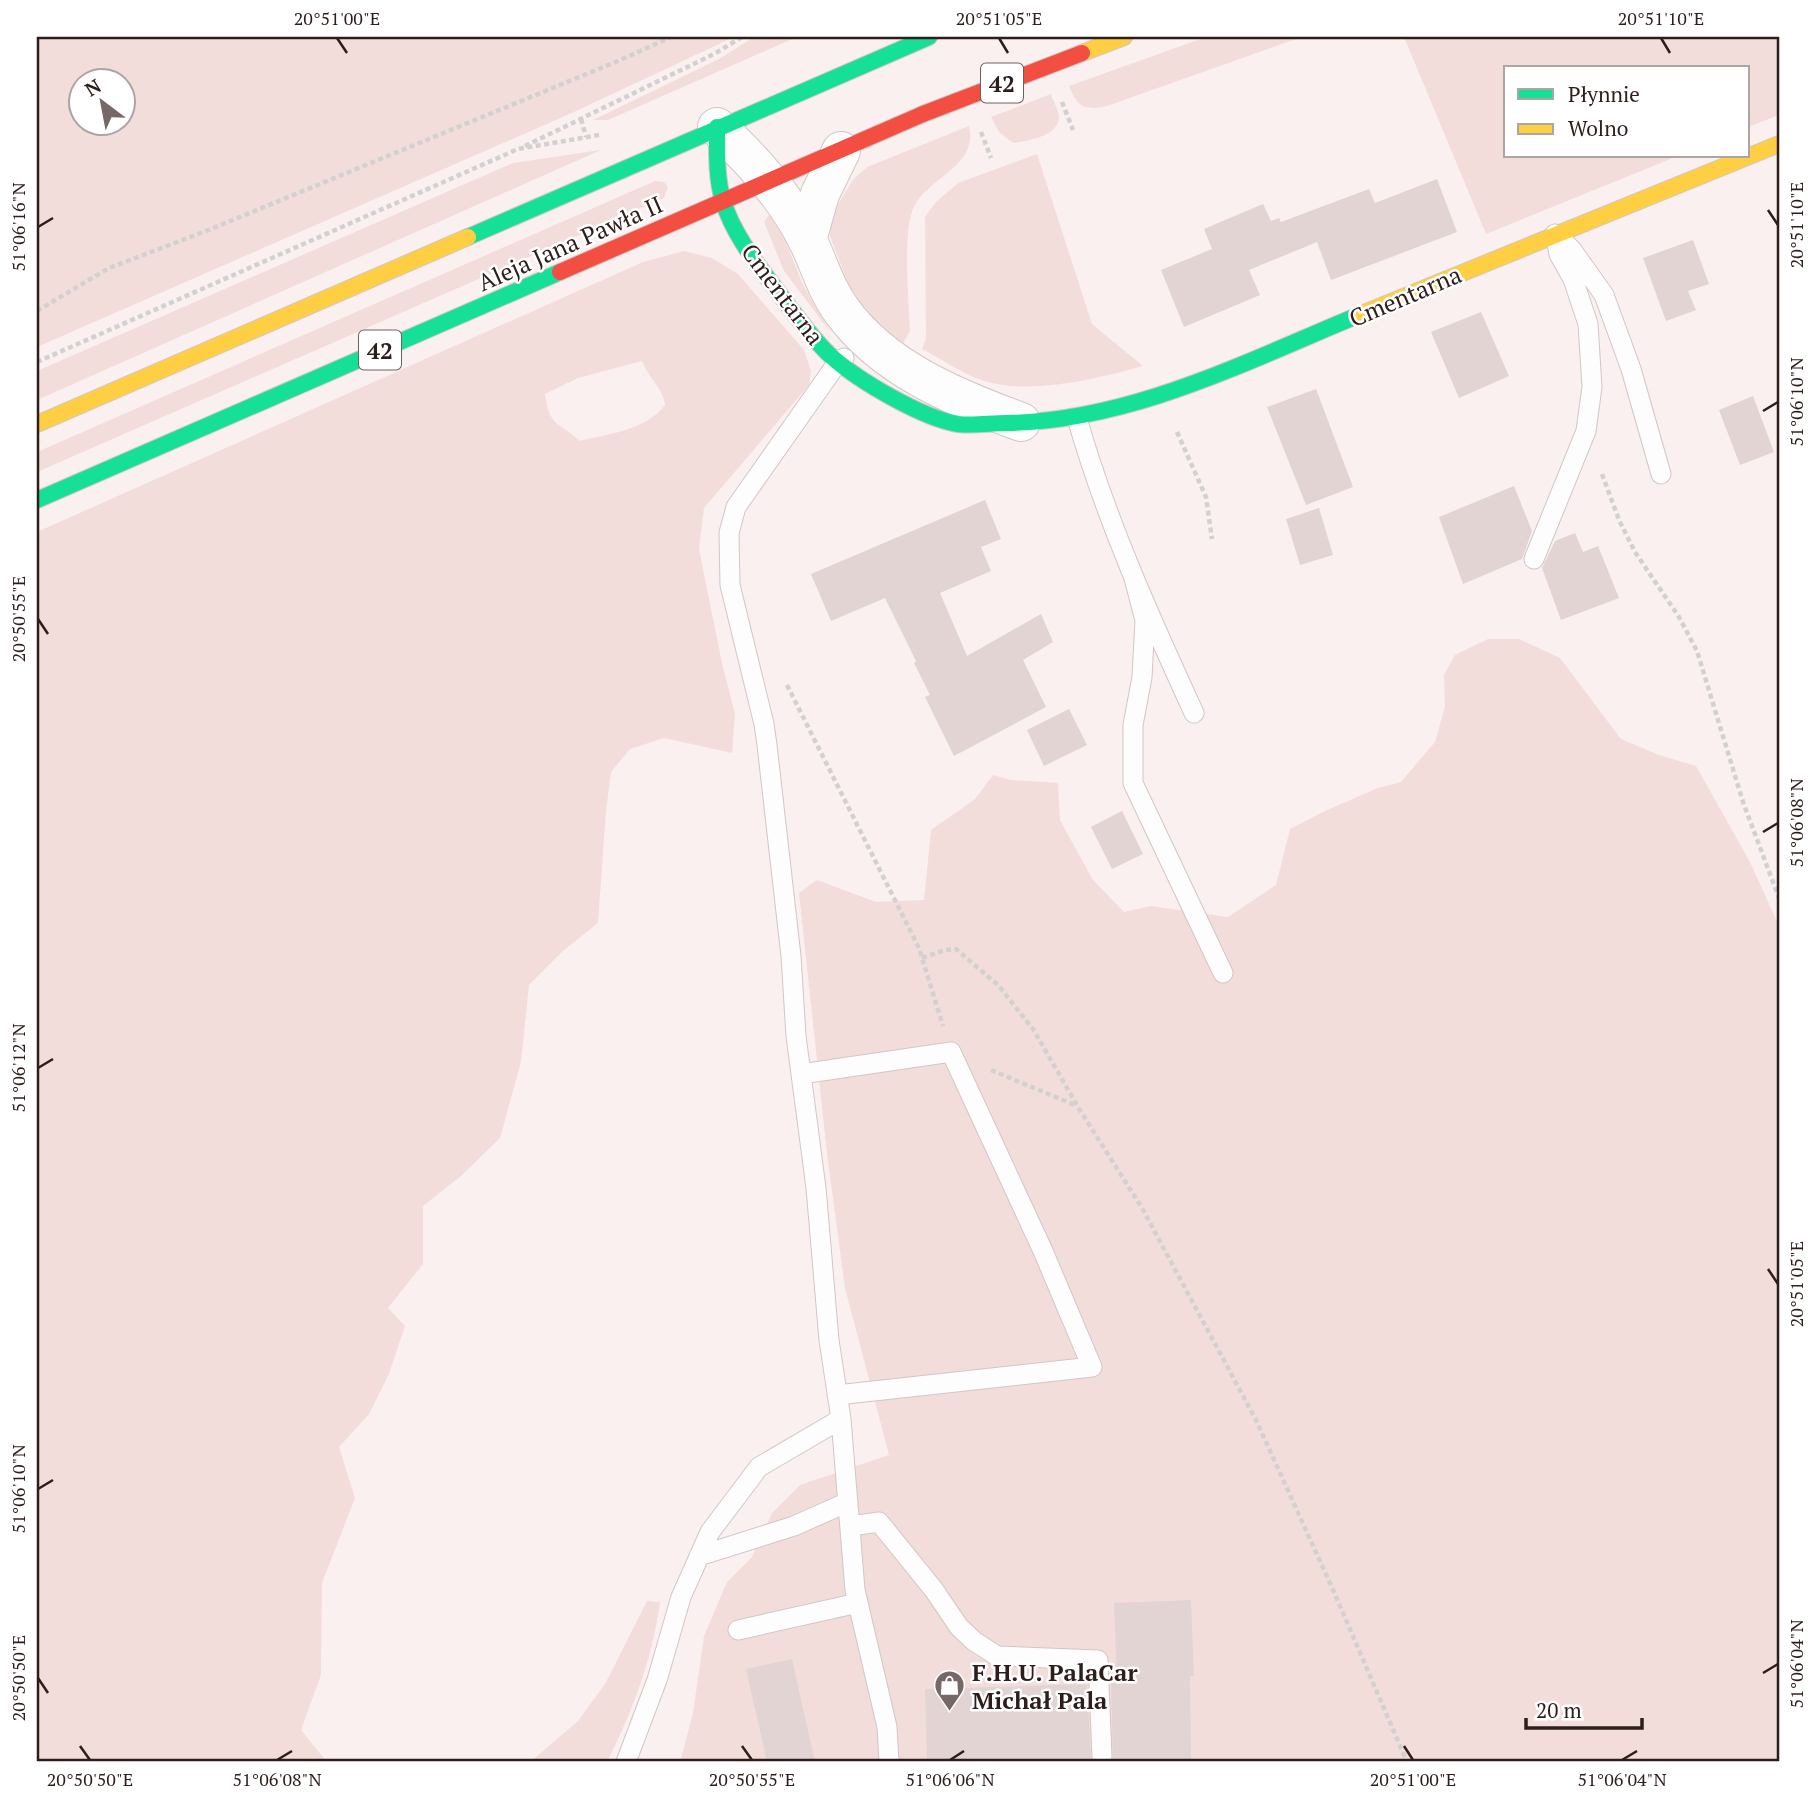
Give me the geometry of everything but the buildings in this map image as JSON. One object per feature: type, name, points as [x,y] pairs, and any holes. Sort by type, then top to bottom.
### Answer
[{"type":"main road","name":"Aleja Jana Pawła II","points":[[37,424],[929,37]]},
{"type":"main road","name":"Aleja Jana Pawła II","points":[[37,500],[923,114],[1124,37]]},
{"type":"main road","name":"Cmentarna","points":[[717,127],[717,165],[723,201],[745,247],[802,324],[853,351]]},
{"type":"main road","name":"Cmentarna","points":[[1750,156],[1779,144]]},
{"type":"main road","name":"Cmentarna","points":[[1023,423],[1077,418],[1161,396],[1744,158]]},
{"type":"street","name":"Cmentarna","points":[[717,127],[769,181],[807,240],[819,272],[842,311],[853,351],[901,365],[964,401],[1023,423]]},
{"type":"street","points":[[807,240],[820,194],[841,151]]},
{"type":"lane","points":[[1534,559],[1586,431],[1592,387],[1588,324],[1573,279],[1559,254],[1555,234]]},
{"type":"lane","points":[[1555,234],[1572,250],[1604,295],[1631,369],[1661,474]]},
{"type":"lane","points":[[853,351],[746,490],[736,507],[729,533],[730,585],[767,745],[790,943],[796,1036],[816,1188],[829,1340],[841,1419],[855,1590],[887,1727],[889,1762]]},
{"type":"lane","points":[[1077,418],[1093,471],[1135,578],[1194,713]]},
{"type":"lane","points":[[1135,578],[1144,620],[1142,677],[1133,725],[1133,783],[1223,974]]},
{"type":"lane","points":[[801,1074],[951,1052],[1093,1367],[837,1395]]},
{"type":"lane","points":[[626,1762],[657,1680],[681,1597],[710,1532],[759,1467],[841,1419]]},
{"type":"lane","points":[[699,1556],[794,1526],[848,1502]]},
{"type":"lane","points":[[851,1526],[878,1522],[926,1580],[958,1627],[997,1656],[1098,1660],[1102,1758]]},
{"type":"lane","points":[[738,1630],[858,1603]]},
{"type":"path","points":[[37,311],[109,268],[218,226],[607,66],[671,37]]},
{"type":"path","points":[[37,362],[518,149],[714,54],[741,37]]},
{"type":"path","points":[[1069,117],[1073,130]]},
{"type":"path","points":[[581,119],[586,137]]},
{"type":"path","points":[[518,149],[612,133]]},
{"type":"path","points":[[1161,396],[1206,497],[1212,539]]},
{"type":"path","points":[[1586,431],[1619,520],[1635,552],[1679,617],[1697,651],[1743,802],[1779,898]]},
{"type":"path","points":[[783,680],[792,691],[922,958],[951,1052],[1078,1107]]},
{"type":"path","points":[[922,958],[956,949],[998,985],[1033,1029],[1078,1107],[1142,1208],[1256,1420],[1335,1592],[1407,1762]]},
{"type":"shaded area","points":[[37,37],[734,37],[574,112],[37,347]]},
{"type":"shaded area","points":[[754,37],[797,37],[608,120],[593,120],[719,59]]},
{"type":"shaded area","points":[[1206,37],[1302,37],[1107,106],[1083,106],[1075,99],[1069,86]]},
{"type":"shaded area","points":[[1404,37],[1779,37],[1779,115],[1750,126],[1750,66],[1504,66],[1504,158],[1673,158],[1486,234]]},
{"type":"shaded area","points":[[1051,94],[1059,116],[1058,123],[1049,133],[1013,143],[999,132],[991,117]]},
{"type":"shaded area","points":[[969,126],[970,140],[967,151],[951,170],[921,197],[910,217],[907,267],[910,331],[901,347],[866,316],[849,285],[830,236],[830,217],[853,180],[867,167]]},
{"type":"shaded area","points":[[601,150],[37,400],[37,371],[513,163]]},
{"type":"shaded area","points":[[1037,154],[1092,324],[1143,366],[1064,384],[1003,385],[960,371],[922,349],[926,339],[925,217],[936,202],[958,183]]},
{"type":"shaded area","points":[[655,181],[664,182],[668,187],[664,198],[37,472],[37,452]]},
{"type":"shaded area","points":[[769,215],[777,219],[802,283],[831,333],[784,271],[764,222]]},
{"type":"shaded area","points":[[684,251],[712,258],[738,274],[804,350],[811,371],[809,385],[704,508],[699,549],[735,714],[732,753],[664,738],[630,749],[611,772],[598,923],[563,951],[529,985],[521,1062],[500,1138],[461,1176],[423,1206],[423,1264],[388,1308],[405,1326],[389,1374],[369,1414],[339,1447],[355,1498],[322,1583],[321,1675],[301,1730],[327,1762],[37,1762],[37,532],[643,262]],"holes":[[[642,361],[665,405],[657,414],[637,426],[580,441],[552,419],[545,394],[578,378]]]},
{"type":"shaded area","points":[[1488,639],[1519,639],[1560,658],[1621,739],[1659,755],[1696,766],[1750,862],[1779,926],[1779,1762],[680,1762],[693,1713],[704,1636],[727,1582],[752,1557],[772,1513],[800,1485],[889,1455],[845,1288],[827,1154],[799,893],[817,880],[876,902],[924,900],[931,830],[975,799],[993,775],[1011,780],[1058,783],[1060,820],[1093,880],[1124,912],[1151,906],[1228,917],[1276,885],[1290,829],[1378,788],[1401,782],[1435,742],[1445,707],[1444,675],[1455,655]]},
{"type":"shaded area","points":[[647,1601],[660,1602],[647,1664],[625,1724],[607,1762],[530,1762],[578,1721],[605,1684]]},
{"type":"traffic: fast","points":[[468,237],[929,37]]},
{"type":"traffic: fast","points":[[717,127],[719,183],[728,215],[751,255],[803,325],[826,351],[858,377],[909,406],[943,420],[964,425],[1006,423],[1052,420],[1098,412],[1187,386],[1359,315]]},
{"type":"traffic: fast","points":[[37,500],[560,272]]},
{"type":"traffic: slow","points":[[1082,53],[1124,37]]},
{"type":"traffic: slow","points":[[1750,156],[1779,144]]},
{"type":"traffic: slow","points":[[1359,315],[1745,158]]},
{"type":"traffic: slow","points":[[37,424],[468,237]]},
{"type":"traffic: jam","points":[[923,114],[1082,53]]},
{"type":"traffic: jam","points":[[560,272],[923,114]]},
{"type":"place","name":"F.H.U. PalaCar Michał Pala","points":[[949,1713]]}]
